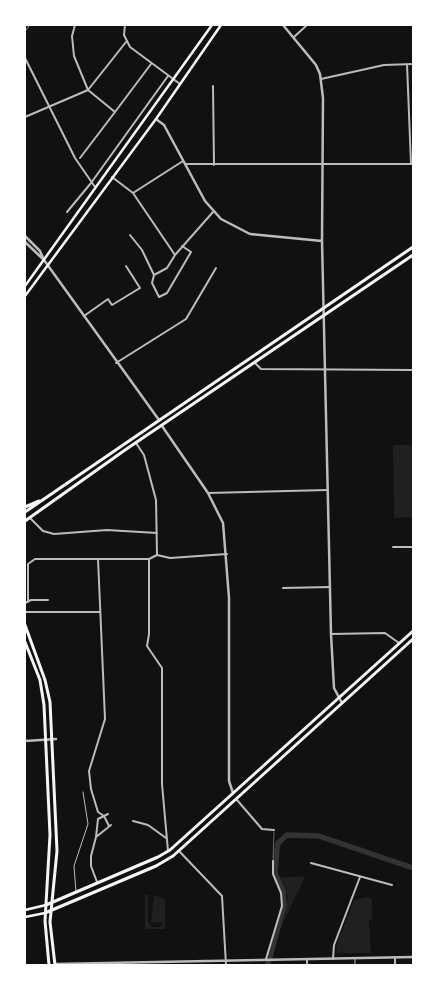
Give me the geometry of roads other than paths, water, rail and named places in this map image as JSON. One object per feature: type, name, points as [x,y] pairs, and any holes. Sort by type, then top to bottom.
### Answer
[{"type":"main road","points":[[25,286],[212,25]]},
{"type":"main road","points":[[25,296],[156,119],[221,25]]},
{"type":"main road","points":[[25,512],[413,247]]},
{"type":"main road","points":[[25,521],[136,443],[413,256]]},
{"type":"main road","points":[[25,506],[46,497]]},
{"type":"main road","points":[[25,525],[34,514]]},
{"type":"main road","points":[[25,625],[48,692],[54,739],[57,851],[55,888],[51,910],[55,964]]},
{"type":"main road","points":[[25,910],[46,905],[98,884],[168,851],[413,631]]},
{"type":"main road","points":[[25,917],[46,913],[156,866],[178,851],[237,800],[413,639]]},
{"type":"main road","points":[[25,642],[43,693],[50,835],[46,905],[49,965]]},
{"type":"street","points":[[75,25],[72,36],[74,56],[88,90],[116,112]]},
{"type":"street","points":[[125,25],[126,42],[130,48],[180,84]]},
{"type":"street","points":[[283,25],[316,65],[321,79],[322,241],[331,634],[334,688],[342,703]]},
{"type":"street","points":[[294,37],[308,25]]},
{"type":"street","points":[[25,117],[88,90],[126,42]]},
{"type":"street","points":[[25,58],[75,158],[95,187]]},
{"type":"street","points":[[80,158],[151,64]]},
{"type":"street","points":[[134,193],[184,163],[214,165],[412,164],[407,64]]},
{"type":"street","points":[[321,79],[384,65],[413,64]]},
{"type":"street","points":[[67,212],[91,183],[168,76]]},
{"type":"street","points":[[213,86],[214,165]]},
{"type":"street","points":[[156,119],[164,125],[205,201],[213,212],[230,225],[246,233],[322,241]]},
{"type":"street","points":[[112,177],[134,193],[175,255]]},
{"type":"street","points":[[154,275],[167,268],[182,246],[213,212]]},
{"type":"street","points":[[130,235],[142,250],[154,275],[152,283],[159,297],[167,293],[191,252],[182,246]]},
{"type":"street","points":[[25,236],[40,251],[44,260]]},
{"type":"street","points":[[25,242],[44,260],[116,363],[159,420]]},
{"type":"street","points":[[83,316],[108,299],[112,305],[140,288],[126,266]]},
{"type":"street","points":[[116,363],[186,319],[216,268]]},
{"type":"street","points":[[255,363],[260,369],[413,370]]},
{"type":"street","points":[[162,426],[208,493],[224,523],[229,598],[229,782],[233,793]]},
{"type":"street","points":[[136,443],[144,455],[156,500],[157,555]]},
{"type":"street","points":[[208,493],[327,490]]},
{"type":"street","points":[[30,518],[44,531],[54,534],[107,530],[157,534]]},
{"type":"street","points":[[393,547],[413,547]]},
{"type":"street","points":[[48,600],[26,602],[28,564],[31,560],[149,559],[157,555],[170,558],[227,554]]},
{"type":"street","points":[[96,837],[110,826],[104,816],[98,812],[90,789],[89,771],[105,719],[98,559]]},
{"type":"street","points":[[149,559],[149,634],[147,646],[162,668],[162,784],[168,851]]},
{"type":"street","points":[[282,588],[330,587]]},
{"type":"street","points":[[25,612],[99,612]]},
{"type":"street","points":[[331,634],[385,633],[399,643]]},
{"type":"street","points":[[25,741],[54,739]]},
{"type":"street","points":[[76,893],[74,866],[76,856],[88,830],[83,792]]},
{"type":"street","points":[[237,800],[262,829],[274,830]]},
{"type":"street","points":[[98,884],[91,866],[91,856],[98,819],[108,814]]},
{"type":"street","points":[[134,821],[148,825],[166,838]]},
{"type":"street","points":[[178,851],[222,896],[226,965]]},
{"type":"street","points":[[266,959],[282,900],[273,874],[273,861]]},
{"type":"street","points":[[311,863],[392,885]]},
{"type":"street","points":[[333,959],[334,946],[360,877]]},
{"type":"street","points":[[55,964],[413,958],[413,924]]},
{"type":"street","points":[[395,957],[395,965]]},
{"type":"street","points":[[355,958],[355,965]]},
{"type":"street","points":[[307,959],[307,965]]},
{"type":"lane","points":[[273,861],[274,830]]},
{"type":"waterway","points":[[268,964],[284,905],[283,891],[275,873],[277,848],[278,843],[287,835],[319,836],[413,868]]},
{"type":"railway","points":[[25,31],[30,25]]}]
